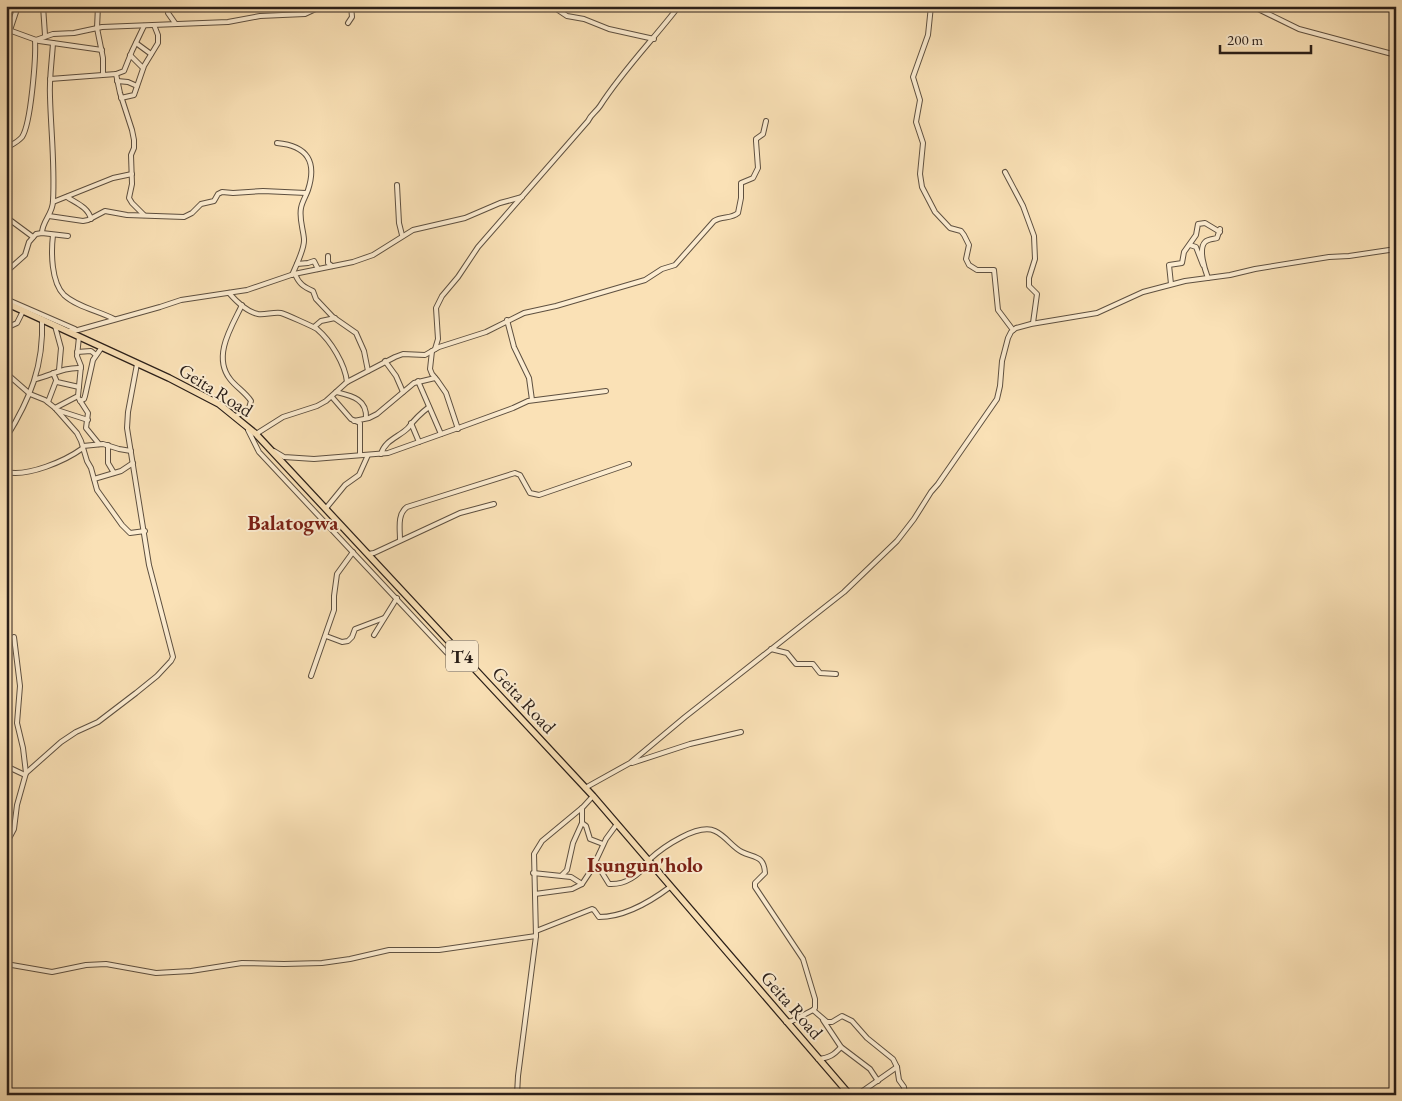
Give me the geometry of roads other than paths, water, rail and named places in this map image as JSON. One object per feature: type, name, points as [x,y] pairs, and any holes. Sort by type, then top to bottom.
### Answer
[{"type":"highway","name":"Geita Road","points":[[6,303],[66,331],[78,334],[137,364],[178,382],[219,404],[256,434],[593,796],[850,1095]]},
{"type":"street","points":[[18,6],[8,29],[35,40],[102,50]]},
{"type":"street","points":[[43,6],[45,36]]},
{"type":"street","points":[[98,6],[97,28],[102,50],[103,74]]},
{"type":"street","points":[[168,6],[168,13],[175,23]]},
{"type":"street","points":[[35,40],[45,36],[97,28],[228,22],[263,16],[305,14],[322,6]]},
{"type":"street","points":[[345,6],[365,6]]},
{"type":"street","points":[[348,23],[352,17],[351,6]]},
{"type":"street","points":[[552,6],[567,16],[584,19],[609,29],[654,39]]},
{"type":"street","points":[[458,428],[446,393],[430,369],[433,350],[438,339],[436,315],[438,302],[458,277],[473,253],[588,121],[592,113],[638,54],[654,39],[679,6]]},
{"type":"street","points":[[931,6],[929,31],[913,77],[920,100],[916,124],[923,143],[920,174],[922,187],[935,212],[950,228],[961,231],[964,235],[968,244],[966,259],[969,265],[977,270],[994,270],[998,310],[1013,330]]},
{"type":"street","points":[[1252,6],[1299,28],[1396,55]]},
{"type":"street","points":[[121,98],[134,95],[143,68],[158,40],[157,29],[154,25]]},
{"type":"street","points":[[50,79],[116,74],[124,71],[144,26]]},
{"type":"street","points":[[6,148],[22,138],[27,124],[35,40]]},
{"type":"street","points":[[42,233],[43,227],[50,216],[53,202],[54,165],[50,123],[50,79],[53,43]]},
{"type":"street","points":[[136,43],[151,54]]},
{"type":"street","points":[[130,55],[143,68]]},
{"type":"street","points":[[116,74],[121,98],[132,130],[134,148],[131,155],[132,174],[129,198],[144,215]]},
{"type":"street","points":[[117,81],[128,82],[137,86]]},
{"type":"street","points":[[256,434],[283,417],[317,406],[332,397],[347,382],[385,361],[403,354],[421,356],[478,335],[524,313],[638,283],[652,277],[662,269],[675,265],[714,221],[734,216],[738,213],[742,183],[753,178],[758,168],[756,139],[763,134],[766,121]]},
{"type":"street","points":[[277,143],[290,144],[301,150],[311,161],[312,170],[300,214],[304,242],[294,274]]},
{"type":"street","points":[[1005,172],[1023,206],[1034,236],[1034,259],[1028,278],[1030,286],[1037,294],[1033,323]]},
{"type":"street","points":[[53,202],[113,178],[132,174]]},
{"type":"street","points":[[397,185],[402,235]]},
{"type":"street","points":[[50,216],[83,221],[106,211],[127,215],[168,218],[184,217],[192,213],[201,204],[214,201],[218,194],[222,192],[306,193]]},
{"type":"street","points":[[67,197],[79,203],[90,214],[91,219]]},
{"type":"street","points":[[6,299],[78,334],[114,319],[181,300],[258,287],[294,274],[353,262],[373,255],[402,235],[413,230],[465,218],[500,203],[522,197]]},
{"type":"street","points":[[6,217],[33,237]]},
{"type":"street","points":[[1171,284],[1169,265],[1182,262],[1184,252],[1188,245],[1192,243],[1196,235],[1197,226],[1201,223],[1220,230],[1217,238],[1206,241],[1204,244],[1203,253],[1208,278]]},
{"type":"street","points":[[6,272],[25,255],[29,242],[36,234],[68,236]]},
{"type":"street","points":[[53,235],[52,259],[63,294],[114,319]]},
{"type":"street","points":[[1188,245],[1196,246],[1206,270],[1214,277]]},
{"type":"street","points":[[585,788],[630,763],[844,592],[897,541],[997,399],[1002,361],[1008,338],[1013,330],[1033,323],[1097,313],[1138,294],[1171,284],[1329,257],[1396,249]]},
{"type":"street","points":[[328,256],[328,263],[332,266]]},
{"type":"street","points":[[297,264],[314,261],[318,269]]},
{"type":"street","points":[[294,274],[300,283],[313,291],[316,299],[334,318],[356,333],[364,351],[368,370]]},
{"type":"street","points":[[229,293],[242,305],[257,314],[282,313],[317,329],[333,348],[345,370],[347,382]]},
{"type":"street","points":[[235,416],[248,411],[252,401],[229,378],[223,360],[225,344],[230,329],[242,305]]},
{"type":"street","points":[[6,328],[17,323],[23,311]]},
{"type":"street","points":[[314,327],[319,322],[334,318]]},
{"type":"street","points":[[6,438],[36,379],[42,342],[42,319]]},
{"type":"street","points":[[507,320],[514,347],[529,378],[532,400]]},
{"type":"street","points":[[55,326],[61,348],[59,370]]},
{"type":"street","points":[[78,334],[78,352],[81,368],[78,398],[87,411],[88,420],[85,426],[99,444]]},
{"type":"street","points":[[56,409],[78,398],[84,399],[96,355],[102,347]]},
{"type":"street","points":[[78,352],[91,351],[96,355]]},
{"type":"street","points":[[385,361],[396,376],[403,392]]},
{"type":"street","points":[[25,774],[61,742],[76,732],[98,722],[117,708],[157,676],[171,661],[172,657],[149,566],[127,420],[137,364]]},
{"type":"street","points":[[36,379],[67,368],[81,368]]},
{"type":"street","points":[[6,373],[30,394],[48,402],[76,433],[83,447],[97,490],[128,533],[136,534],[145,531]]},
{"type":"street","points":[[48,402],[56,381],[53,373]]},
{"type":"street","points":[[354,421],[377,414],[386,404],[395,400],[418,381],[435,378]]},
{"type":"street","points":[[56,381],[79,387]]},
{"type":"street","points":[[418,381],[440,434]]},
{"type":"street","points":[[272,450],[284,457],[314,460],[382,454],[398,450],[532,400],[606,391]]},
{"type":"street","points":[[336,392],[358,398],[363,404],[366,418]]},
{"type":"street","points":[[332,397],[354,421],[360,423],[360,455]]},
{"type":"street","points":[[382,454],[388,442],[406,429],[411,422],[429,407]]},
{"type":"street","points":[[56,409],[88,420]]},
{"type":"street","points":[[411,422],[419,442]]},
{"type":"street","points":[[245,424],[259,452],[447,653]]},
{"type":"street","points":[[6,472],[13,473],[52,465],[63,461],[83,447],[99,444],[108,444],[119,450],[131,451]]},
{"type":"street","points":[[108,444],[108,463],[114,473]]},
{"type":"street","points":[[325,507],[327,507],[345,484],[359,475],[368,455]]},
{"type":"street","points":[[94,479],[114,473],[133,463]]},
{"type":"street","points":[[400,540],[401,512],[407,507],[515,473],[520,475],[530,493],[539,495],[629,464]]},
{"type":"street","points":[[368,554],[374,554],[460,513],[494,504]]},
{"type":"street","points":[[311,676],[334,610],[334,596],[338,574],[353,552]]},
{"type":"street","points":[[374,635],[397,598]]},
{"type":"street","points":[[326,636],[348,642],[355,629],[384,618]]},
{"type":"street","points":[[6,844],[14,829],[17,805],[25,774],[23,748],[17,723],[20,686],[14,637]]},
{"type":"street","points":[[771,649],[787,654],[796,664],[813,664],[820,673],[836,674]]},
{"type":"street","points":[[630,763],[690,744],[741,732]]},
{"type":"street","points":[[6,766],[25,774]]},
{"type":"street","points":[[518,1095],[518,1076],[536,934],[534,854],[538,845],[582,808],[593,796]]},
{"type":"street","points":[[562,875],[567,870],[573,843],[582,823],[582,808]]},
{"type":"street","points":[[582,823],[586,826],[590,838],[603,844]]},
{"type":"street","points":[[534,894],[572,889],[582,884],[594,865],[603,844],[617,824]]},
{"type":"street","points":[[594,865],[601,871],[609,884],[631,879],[642,871],[650,858],[677,840],[705,830],[714,830],[745,854],[758,857],[765,870],[764,876],[755,883],[755,887],[803,959],[815,999],[815,1008],[813,1010],[792,1021],[786,1022]]},
{"type":"street","points":[[533,873],[562,875],[576,879],[582,884]]},
{"type":"street","points":[[6,964],[52,972],[86,965],[106,964],[156,973],[198,970],[242,963],[322,963],[389,950],[439,950],[536,934],[592,909],[599,917],[620,915],[652,899],[670,886]]},
{"type":"street","points":[[813,1010],[829,1022],[842,1016],[847,1018],[889,1056],[898,1067],[899,1080],[904,1087],[905,1095]]},
{"type":"street","points":[[822,1018],[841,1047],[870,1069],[878,1080]]},
{"type":"street","points":[[818,1059],[827,1058],[841,1047]]},
{"type":"street","points":[[857,1095],[898,1067]]},
{"type":"district","name":"Balatogwa","points":[[293,522]]},
{"type":"district","name":"Isungun'holo","points":[[645,864]]}]
